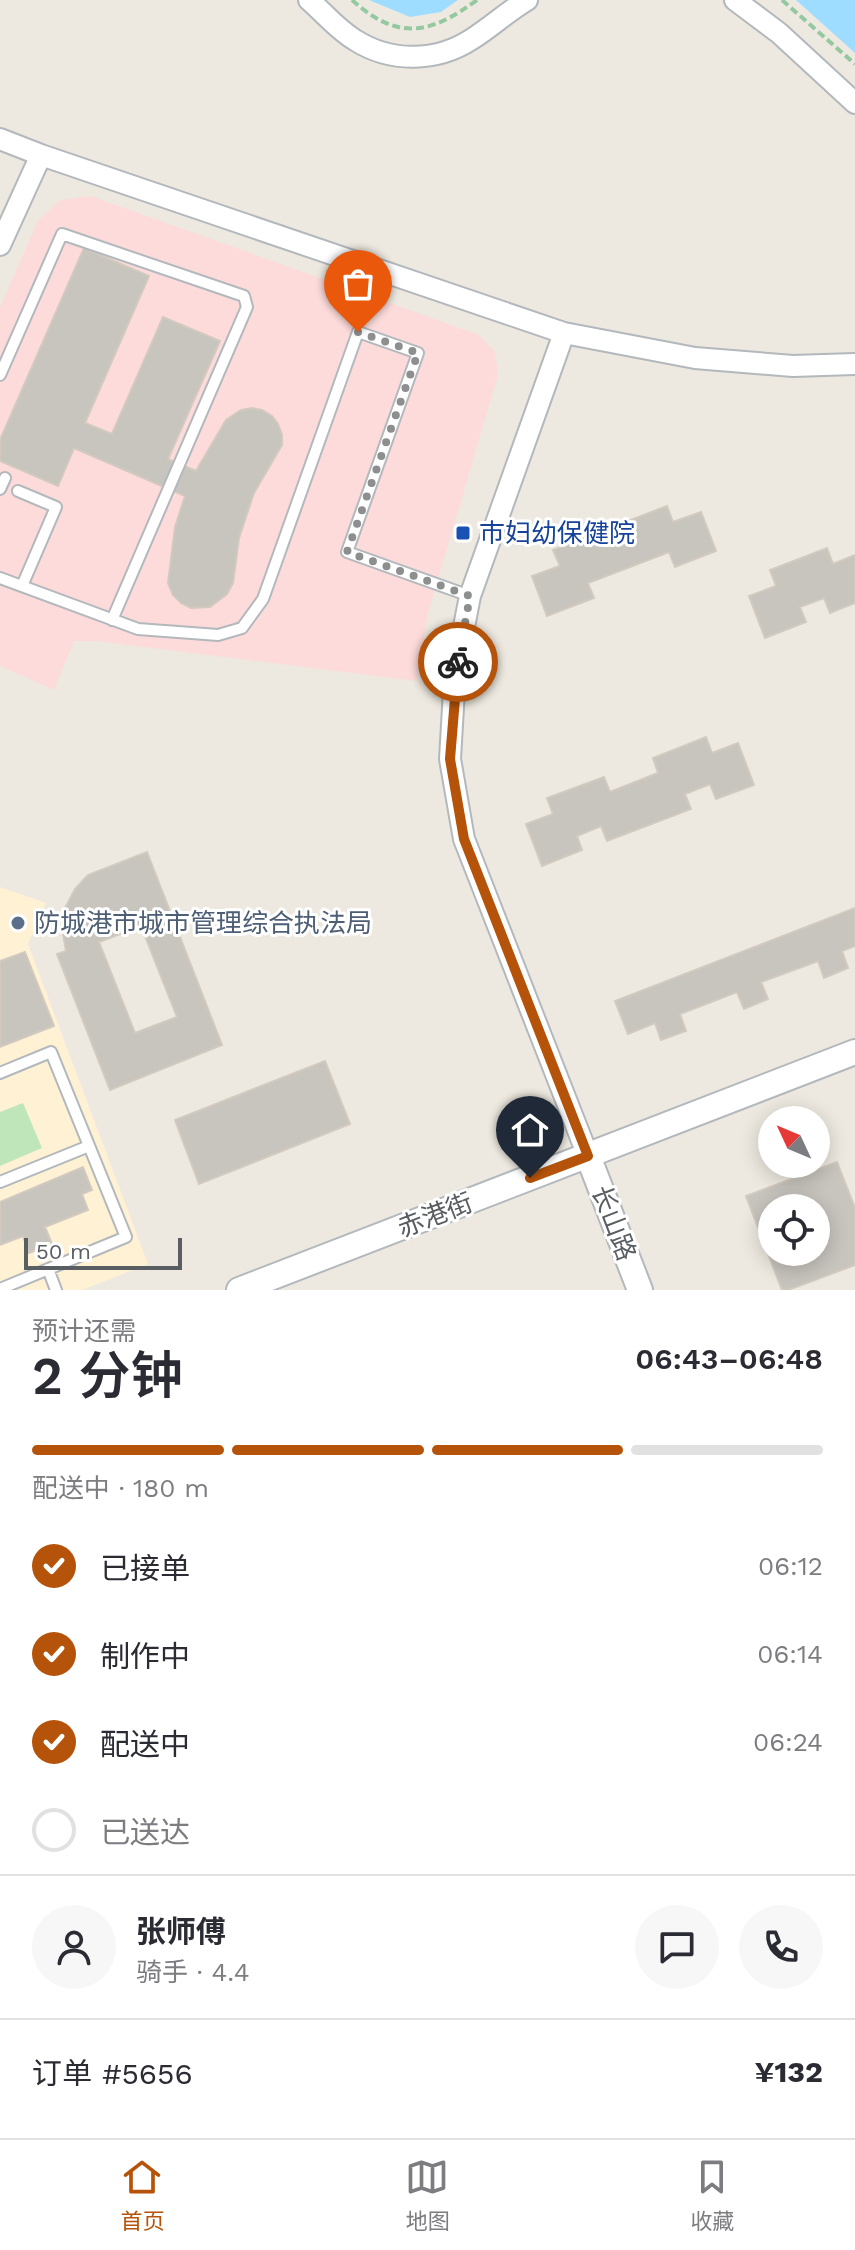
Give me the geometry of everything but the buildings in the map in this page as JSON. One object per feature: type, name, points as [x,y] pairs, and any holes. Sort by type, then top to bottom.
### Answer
[{"type":"street","points":[[309,0],[355,40],[377,51],[406,57],[437,55],[470,41],[527,0]]},
{"type":"street","points":[[735,0],[779,33],[855,103]]},
{"type":"street","points":[[0,139],[564,333],[695,358],[793,366],[855,364]]},
{"type":"street","points":[[0,245],[41,155]]},
{"type":"street","points":[[564,333],[470,596],[455,673],[450,759],[464,839],[588,1156]]},
{"type":"street","name":"赤港街","points":[[239,1290],[855,1052]]},
{"type":"street","name":"长山路","points":[[588,1156],[640,1290]]},
{"type":"lane","points":[[0,375],[62,234],[244,296],[247,307],[112,620]]},
{"type":"lane","points":[[0,578],[138,629],[218,635],[242,628],[263,599],[358,332],[418,353],[347,552],[470,596]]},
{"type":"lane","points":[[0,489],[5,478]]},
{"type":"lane","points":[[18,491],[56,507],[22,586]]},
{"type":"lane","points":[[0,1073],[51,1052],[126,1237],[0,1289]]},
{"type":"lane","points":[[0,1182],[89,1146]]},
{"type":"lane","points":[[48,1269],[56,1290]]},
{"type":"path","points":[[352,0],[370,16],[386,24],[409,29],[430,27],[455,16],[477,0]]},
{"type":"path","points":[[782,0],[855,64]]},
{"type":"shaded area","points":[[91,196],[479,335],[495,352],[498,375],[428,613],[417,681],[96,641],[74,641],[54,690],[0,666],[0,307],[38,221],[60,200]]},
{"type":"shaded area","points":[[0,887],[46,903],[28,944],[148,1264],[82,1290],[0,1290]]},
{"type":"green space","points":[[23,1103],[42,1148],[0,1166],[0,1112]]},
{"type":"water","points":[[369,0],[458,0],[441,12],[410,17]]},
{"type":"water","points":[[796,0],[855,0],[855,53]]},
{"type":"way so far","points":[[358,332],[418,353],[347,552],[470,596],[458,662]]},
{"type":"place","name":"巿妇幼保健院","points":[[463,533]]},
{"type":"place","name":"防城港市城市管理综合执法局","points":[[18,923]]},
{"type":"route","points":[[458,662],[450,759],[464,839],[588,1156],[530,1178]]}]
